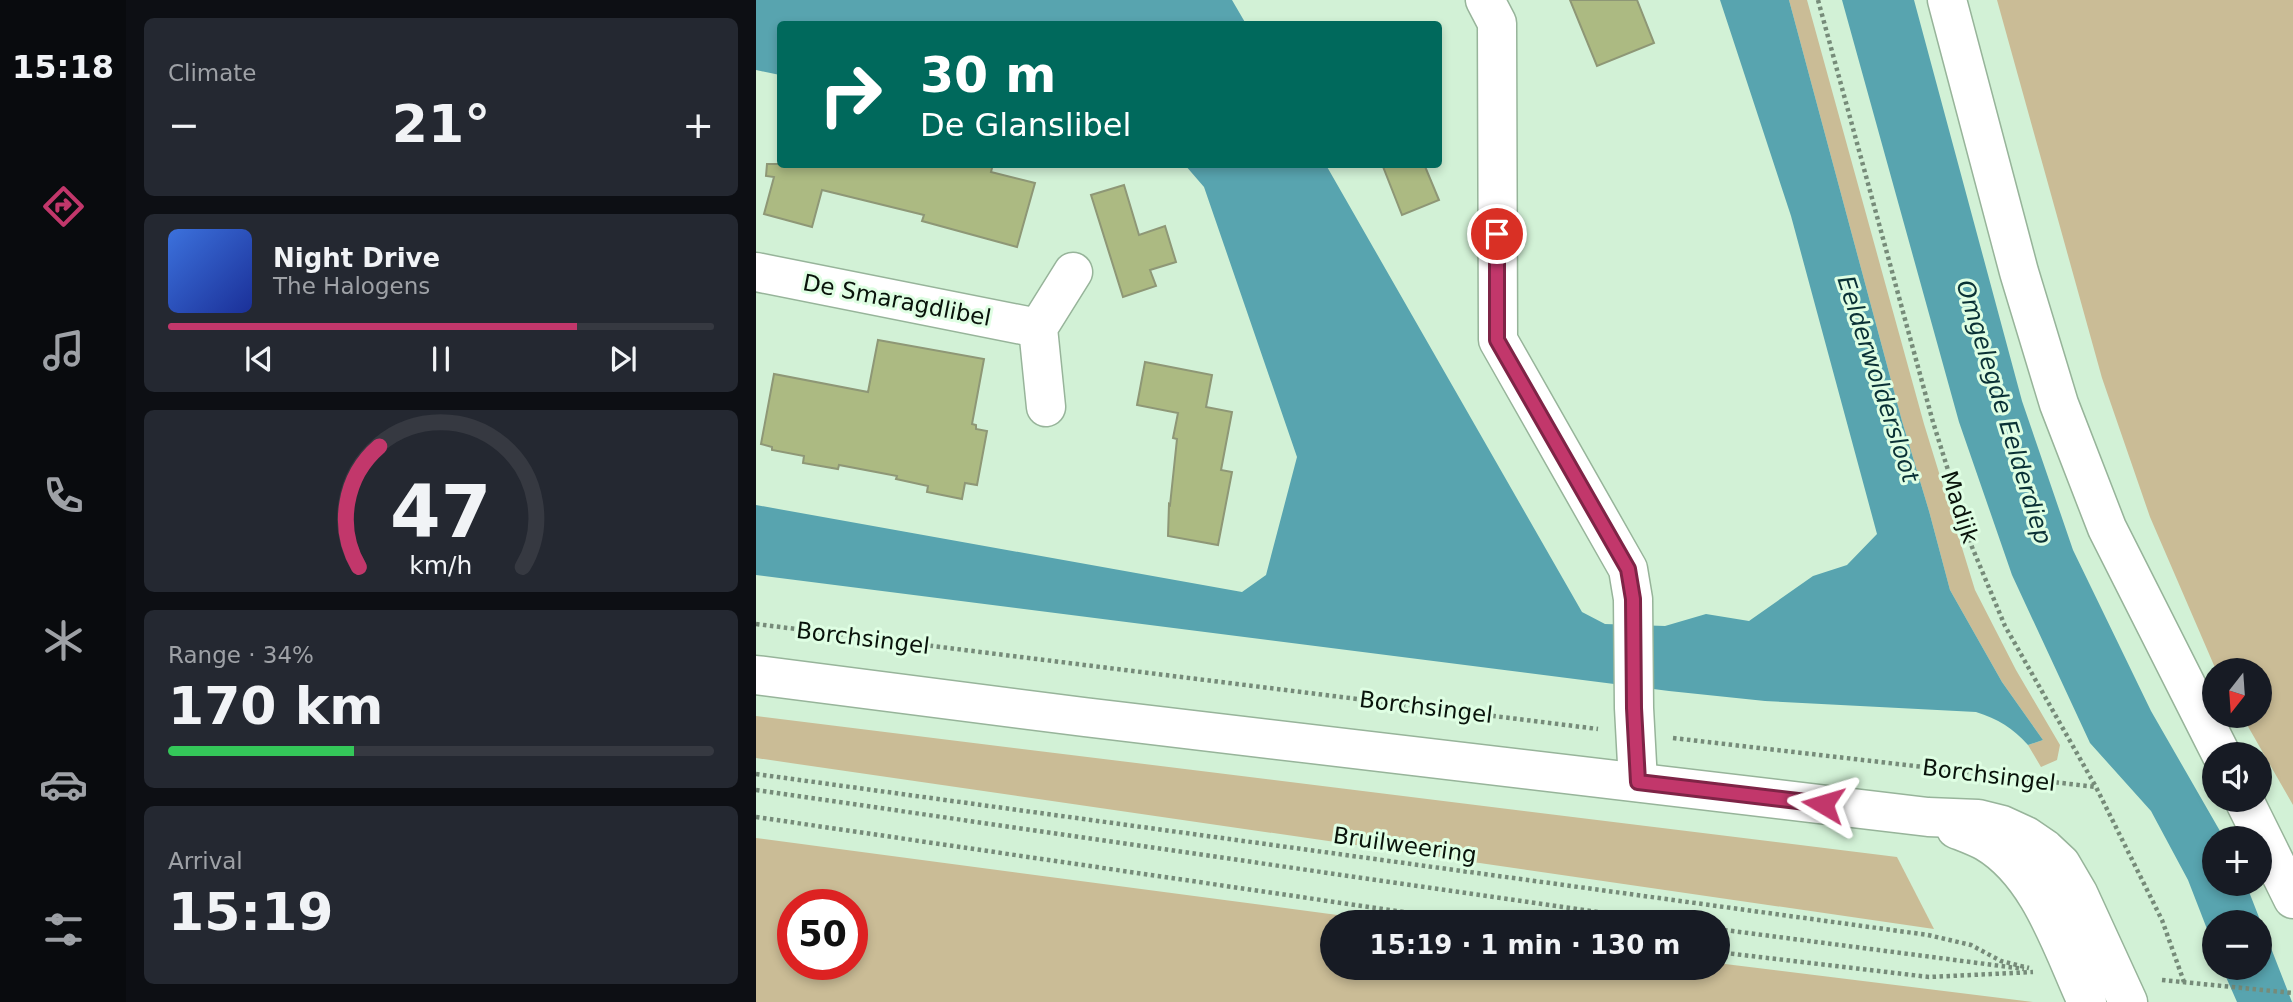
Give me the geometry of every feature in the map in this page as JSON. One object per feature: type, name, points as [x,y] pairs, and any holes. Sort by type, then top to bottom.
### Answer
[{"type":"street","points":[[1485,0],[1497,23],[1497,340],[1628,569],[1633,599],[1634,721],[1638,782]]},
{"type":"street","points":[[1947,0],[2019,272],[2059,404],[2107,528],[2215,742]]},
{"type":"street","name":"De Smaragdlibel","points":[[756,272],[1038,328]]},
{"type":"street","points":[[1046,407],[1038,328],[1073,272]]},
{"type":"street","name":"Borchsingel","points":[[756,675],[1084,717],[1928,817],[1978,819],[2002,825],[2026,836],[2061,864],[2078,893],[2127,1002]]},
{"type":"street","points":[[2250,812],[2293,899]]},
{"type":"street","name":"Borchsingel","points":[[1928,817],[1987,843],[2026,880],[2043,906],[2087,1002]]},
{"type":"path","name":"Madijk","points":[[1818,0],[1933,422],[1972,547],[2006,626],[2096,787],[2162,920],[2185,982],[2293,993]]},
{"type":"path","name":"Borchsingel","points":[[756,624],[1634,721],[2096,787]]},
{"type":"path","name":"Bruilweering","points":[[756,774],[1928,935],[1971,945],[2001,961],[2043,972]]},
{"type":"path","name":"Bruilweering","points":[[756,790],[1584,910]]},
{"type":"path","points":[[756,817],[1389,910]]},
{"type":"path","points":[[1730,931],[2043,972]]},
{"type":"path","points":[[1730,954],[1929,977],[2043,972]]},
{"type":"shaded area","points":[[1789,0],[1807,0],[1924,424],[1975,590],[2016,670],[2060,745],[2057,760],[2041,767],[2028,745],[2043,740],[2002,682],[1950,590]]},
{"type":"shaded area","points":[[1997,0],[2293,0],[2293,805],[2272,768],[2272,742],[2257,742],[2249,728],[2272,728],[2272,658],[2211,658],[2150,517],[2102,378]]},
{"type":"shaded area","points":[[756,716],[1897,857],[1934,929],[756,758]]},
{"type":"shaded area","points":[[756,838],[1320,913],[1320,980],[1730,980],[1730,965],[2033,1002],[756,1002]]},
{"type":"water","points":[[756,0],[1232,0],[1244,21],[777,21],[777,74],[756,70]]},
{"type":"water","name":"Eelderwoldersloot","points":[[1720,0],[1789,0],[1950,590],[2002,682],[2043,740],[2028,745],[2005,725],[1976,712],[1765,701],[1669,691],[756,575],[756,505],[1242,592],[1266,575],[1297,457],[1204,187],[1188,168],[1328,168],[1582,612],[1605,624],[1665,626],[1706,614],[1749,621],[1813,576],[1847,565],[1877,534],[1791,216]]},
{"type":"water","name":"Omgelegde Eelderdiep","points":[[1842,0],[1914,0],[2022,401],[2073,550],[2151,711],[2202,800],[2202,812],[2209,812],[2217,826],[2202,826],[2202,896],[2251,896],[2256,910],[2202,910],[2202,916],[2188,880],[2151,811],[2090,743],[2012,575],[1959,422]]},
{"type":"water","points":[[2272,951],[2292,1002],[2237,1002],[2227,980],[2272,980]]},
{"type":"building","points":[[1570,0],[1637,0],[1654,43],[1597,66]]},
{"type":"building","points":[[767,164],[777,164],[777,168],[992,168],[991,172],[1035,183],[1017,247],[922,221],[924,215],[822,190],[812,227],[764,214],[774,177],[766,176]]},
{"type":"building","points":[[1384,168],[1426,168],[1439,200],[1402,215]]},
{"type":"building","points":[[1124,185],[1139,235],[1165,226],[1176,262],[1150,270],[1156,286],[1123,297],[1091,195]]},
{"type":"building","points":[[878,340],[984,359],[972,424],[976,425],[976,429],[987,431],[977,485],[965,483],[962,499],[927,492],[928,486],[896,479],[897,476],[839,465],[838,469],[803,463],[804,456],[772,450],[772,447],[761,444],[774,374],[868,392]]},
{"type":"building","points":[[1145,362],[1212,375],[1206,407],[1232,412],[1221,470],[1232,472],[1218,545],[1168,536],[1177,439],[1173,438],[1178,413],[1137,405]]},
{"type":"route","points":[[1497,234],[1497,340],[1628,569],[1633,599],[1638,782],[1823,804]]}]
